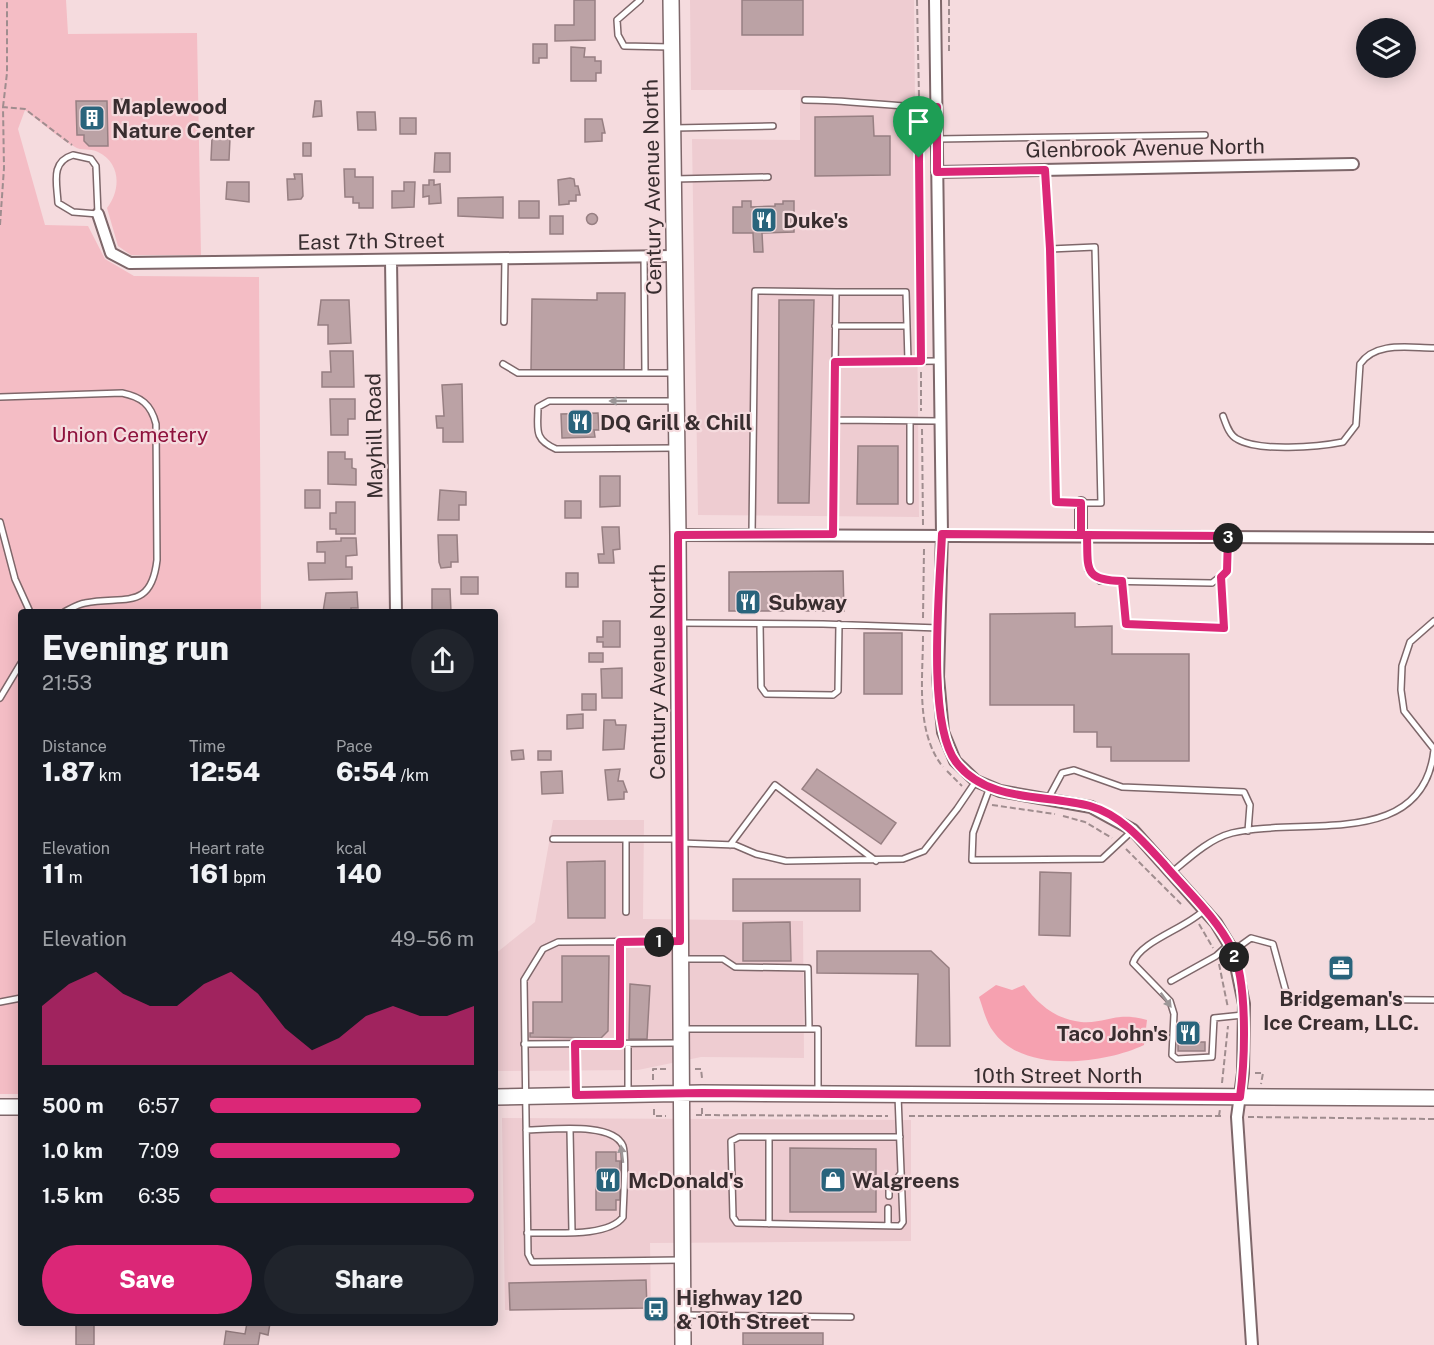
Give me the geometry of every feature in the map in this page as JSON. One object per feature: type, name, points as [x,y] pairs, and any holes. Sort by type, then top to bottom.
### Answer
[{"type":"main road","name":"Century Avenue North","points":[[671,0],[678,535],[678,841],[683,1345]]},
{"type":"main road","name":"10th Street North","points":[[498,1097],[681,1093],[1434,1098]]},
{"type":"main road","points":[[0,1107],[18,1107]]},
{"type":"street","points":[[935,0],[942,534],[938,677],[943,732],[955,761],[975,781],[990,787],[1091,807],[1133,830],[1204,910],[1231,948],[1243,1015],[1243,1073],[1237,1117],[1251,1345]]},
{"type":"street","name":"Glenbrook Avenue North","points":[[937,172],[1353,164]]},
{"type":"street","name":"East 7th Street","points":[[98,214],[111,253],[130,263],[674,256]]},
{"type":"street","name":"Mayhill Road","points":[[391,260],[396,609]]},
{"type":"street","points":[[1081,503],[1084,535]]},
{"type":"street","points":[[678,535],[942,534],[1434,538]]},
{"type":"lane","points":[[640,0],[618,20],[618,35],[624,45],[671,47]]},
{"type":"lane","points":[[805,100],[848,100],[886,107],[937,107]]},
{"type":"lane","points":[[672,128],[773,126]]},
{"type":"lane","points":[[937,139],[1205,135]]},
{"type":"lane","points":[[73,155],[91,159],[96,166],[98,214],[73,212],[58,203],[56,169],[63,158],[73,155]]},
{"type":"lane","points":[[1045,170],[1050,249],[1056,502],[1101,504],[1095,247],[1050,249]]},
{"type":"lane","points":[[673,179],[768,177]]},
{"type":"lane","points":[[644,256],[645,374]]},
{"type":"lane","points":[[504,322],[505,258]]},
{"type":"lane","points":[[752,534],[755,291],[906,292],[908,361]]},
{"type":"lane","points":[[833,534],[836,292]]},
{"type":"lane","points":[[835,326],[907,326]]},
{"type":"lane","points":[[1223,416],[1235,439],[1245,442],[1294,446],[1343,442],[1356,425],[1359,371],[1363,359],[1379,348],[1434,348]]},
{"type":"lane","points":[[835,362],[940,361]]},
{"type":"lane","points":[[503,364],[518,374],[676,374]]},
{"type":"lane","points":[[0,396],[122,393],[146,402],[153,411],[156,424],[155,579],[145,593],[133,600],[83,603],[70,609]]},
{"type":"lane","points":[[676,401],[549,401],[538,407],[538,435],[542,443],[556,449],[677,448]]},
{"type":"lane","points":[[834,420],[940,422]]},
{"type":"lane","points":[[910,422],[910,501]]},
{"type":"lane","points":[[0,522],[15,579],[29,609]]},
{"type":"lane","points":[[1084,535],[1088,570],[1100,581],[1212,583],[1227,571],[1228,536]]},
{"type":"lane","points":[[1122,581],[1126,624],[1224,628],[1221,577]]},
{"type":"lane","points":[[1171,873],[1214,841],[1231,834],[1372,820],[1396,813],[1412,801],[1432,771],[1434,749],[1404,711],[1401,690],[1402,666],[1410,642],[1434,621]]},
{"type":"lane","points":[[677,623],[839,624],[939,628]]},
{"type":"lane","points":[[760,624],[760,676],[761,687],[766,694],[833,695],[838,691],[839,624]]},
{"type":"lane","points":[[0,698],[18,668]]},
{"type":"lane","points":[[1048,800],[1062,773],[1074,770],[1122,788],[1244,792],[1250,805],[1248,831]]},
{"type":"lane","points":[[553,839],[626,839],[730,845],[786,861],[903,859],[924,851],[975,781]]},
{"type":"lane","points":[[730,845],[775,785],[876,861]]},
{"type":"lane","points":[[990,787],[973,833],[972,860],[1102,859],[1133,830]]},
{"type":"lane","points":[[626,839],[626,912]]},
{"type":"lane","points":[[1204,910],[1195,920],[1141,951],[1133,963],[1170,1001],[1174,1014],[1172,1055],[1177,1059],[1212,1056],[1214,1018],[1243,1015]]},
{"type":"lane","points":[[1171,981],[1251,938],[1273,944],[1288,999],[1434,1000]]},
{"type":"lane","points":[[680,941],[558,942],[543,949],[524,980],[524,1097],[528,1254],[532,1262],[683,1260]]},
{"type":"lane","points":[[620,942],[620,1044]]},
{"type":"lane","points":[[680,959],[723,959],[735,967],[808,968],[808,1029]]},
{"type":"lane","points":[[0,1002],[18,999]]},
{"type":"lane","points":[[524,1044],[628,1044],[681,1036],[818,1029],[818,1094]]},
{"type":"lane","points":[[575,1044],[576,1095]]},
{"type":"lane","points":[[628,1044],[628,1094]]},
{"type":"lane","points":[[898,1095],[900,1137],[903,1222],[900,1226],[737,1223],[733,1217],[731,1141],[739,1137],[900,1137]]},
{"type":"lane","points":[[526,1130],[599,1129],[615,1136],[623,1147],[623,1217],[618,1223],[591,1232],[527,1233]]},
{"type":"lane","points":[[570,1130],[572,1232]]},
{"type":"lane","points":[[769,1137],[769,1224]]},
{"type":"lane","points":[[889,1196],[889,1190],[901,1173]]},
{"type":"lane","points":[[682,1184],[731,1183]]},
{"type":"lane","points":[[888,1208],[888,1226]]},
{"type":"lane","points":[[683,1314],[851,1317]]},
{"type":"path","points":[[0,225],[4,168],[3,107],[7,73],[7,0]]},
{"type":"path","points":[[917,0],[924,534],[924,723],[939,761],[969,792]]},
{"type":"path","points":[[3,107],[25,109],[77,149]]},
{"type":"path","points":[[985,801],[1011,809],[1060,815],[1085,822],[1119,843],[1195,920],[1216,956],[1228,1001],[1225,1068],[1222,1074]]},
{"type":"path","points":[[702,1115],[1434,1119]]},
{"type":"shaded area","points":[[690,0],[914,0],[919,517],[698,515],[692,139],[800,140],[800,90],[691,90]]},
{"type":"shaded area","points":[[553,820],[644,820],[643,919],[803,921],[804,1058],[701,1057],[638,1070],[498,1071],[498,952],[535,922]]},
{"type":"shaded area","points":[[996,985],[1012,990],[1024,985],[1048,1009],[1063,1018],[1081,1022],[1119,1017],[1147,1020],[1144,1045],[1108,1057],[1086,1060],[1043,1059],[1023,1054],[1006,1045],[993,1031],[987,1019],[979,997]]},
{"type":"shaded area","points":[[502,1118],[911,1120],[911,1241],[650,1243],[651,1308],[505,1310]]},
{"type":"green space","name":"Union Cemetery","points":[[0,0],[66,0],[68,34],[197,33],[201,255],[131,255],[118,246],[107,208],[115,193],[116,177],[115,170],[106,157],[98,152],[77,148],[68,143],[25,110],[18,129],[45,225],[88,226],[105,259],[134,276],[259,277],[261,609],[18,609],[18,1094],[0,1094]]},
{"type":"building","points":[[574,0],[595,0],[595,40],[555,41],[555,25],[574,25]]},
{"type":"building","points":[[742,0],[803,0],[803,35],[742,35]]},
{"type":"building","points":[[533,44],[547,44],[547,58],[539,58],[539,63],[533,63]]},
{"type":"building","points":[[571,47],[585,48],[584,57],[595,57],[595,61],[601,61],[601,73],[596,73],[596,81],[571,81]]},
{"type":"building","points":[[116,99],[124,99],[124,115],[116,115]]},
{"type":"building","name":"Maplewood Nature Center","points":[[76,101],[107,101],[108,146],[89,146],[84,141],[84,135],[77,135]]},
{"type":"building","points":[[315,101],[321,101],[322,116],[313,117]]},
{"type":"building","points":[[357,112],[375,112],[376,130],[358,130]]},
{"type":"building","points":[[873,116],[874,136],[890,136],[890,175],[815,176],[815,117]]},
{"type":"building","points":[[400,118],[416,118],[416,134],[400,134]]},
{"type":"building","points":[[585,119],[602,119],[605,133],[602,133],[602,141],[585,142]]},
{"type":"building","points":[[212,138],[230,138],[229,160],[211,160]]},
{"type":"building","points":[[303,143],[311,143],[311,156],[303,156]]},
{"type":"building","points":[[435,153],[450,153],[450,172],[434,172]]},
{"type":"building","points":[[344,169],[355,169],[355,177],[373,177],[373,208],[359,208],[359,203],[353,203],[353,197],[345,197]]},
{"type":"building","points":[[294,174],[302,174],[303,196],[301,199],[288,200],[287,179],[295,179]]},
{"type":"building","points":[[574,179],[580,195],[576,195],[576,201],[559,205],[558,180]]},
{"type":"building","points":[[429,180],[434,180],[434,185],[440,184],[441,203],[429,204],[429,196],[423,197],[423,185],[429,185]]},
{"type":"building","points":[[227,182],[249,182],[249,202],[226,199]]},
{"type":"building","points":[[404,182],[415,182],[414,207],[392,208],[392,191],[404,191]]},
{"type":"building","points":[[503,197],[503,218],[458,216],[458,198]]},
{"type":"building","points":[[519,201],[539,201],[539,218],[519,218]]},
{"type":"building","name":"Duke's","points":[[742,201],[751,201],[751,207],[775,206],[775,204],[783,204],[783,201],[794,201],[794,232],[762,233],[763,252],[754,252],[753,233],[733,233],[733,207],[742,207]]},
{"type":"building","points":[[592,214],[596,215],[596,223],[592,224],[588,223],[587,219],[588,215]]},
{"type":"building","points":[[550,216],[563,216],[563,234],[550,234]]},
{"type":"building","points":[[597,293],[625,293],[624,372],[531,371],[532,299],[597,300]]},
{"type":"building","points":[[321,300],[349,300],[351,343],[328,344],[328,325],[318,325]]},
{"type":"building","points":[[779,300],[814,300],[809,503],[778,503]]},
{"type":"building","points":[[330,351],[353,351],[354,387],[322,387],[322,372],[331,372]]},
{"type":"building","points":[[462,384],[463,442],[443,442],[443,428],[437,428],[436,416],[444,416],[442,385]]},
{"type":"building","points":[[330,399],[355,399],[355,419],[348,419],[348,435],[331,435]]},
{"type":"building","name":"DQ Grill & Chill","points":[[598,413],[599,430],[594,430],[595,437],[562,438],[561,414]]},
{"type":"building","points":[[858,446],[898,446],[898,504],[857,504]]},
{"type":"building","points":[[328,452],[345,452],[345,459],[352,459],[352,468],[356,469],[356,485],[328,484]]},
{"type":"building","points":[[600,476],[620,476],[620,506],[600,507]]},
{"type":"building","points":[[305,490],[320,490],[320,508],[305,508]]},
{"type":"building","points":[[440,490],[466,492],[466,505],[459,505],[459,520],[438,520]]},
{"type":"building","points":[[565,501],[581,501],[581,518],[565,518]]},
{"type":"building","points":[[336,502],[355,502],[355,534],[336,534],[336,529],[330,529],[330,513],[336,513]]},
{"type":"building","points":[[602,527],[619,527],[620,549],[613,550],[614,563],[599,563],[598,554],[604,554]]},
{"type":"building","points":[[438,535],[457,535],[458,562],[451,562],[451,567],[441,568]]},
{"type":"building","points":[[341,538],[356,538],[357,555],[346,556],[346,567],[352,567],[352,579],[309,580],[308,563],[325,563],[325,552],[317,552],[317,542],[341,541]]},
{"type":"building","points":[[843,571],[844,611],[729,611],[729,572]]},
{"type":"building","points":[[566,573],[578,573],[578,587],[566,587]]},
{"type":"building","points":[[461,577],[478,577],[478,594],[461,594]]},
{"type":"building","points":[[432,589],[450,589],[451,609],[432,609]]},
{"type":"building","points":[[357,592],[358,608],[323,609],[326,593]]},
{"type":"building","points":[[1075,613],[1075,627],[1112,626],[1112,654],[1189,654],[1189,761],[1111,761],[1111,747],[1097,747],[1097,732],[1074,732],[1074,705],[990,705],[990,614]]},
{"type":"building","points":[[603,621],[620,621],[620,647],[603,647],[603,642],[597,642],[597,637],[603,637]]},
{"type":"building","points":[[864,633],[902,633],[902,694],[864,694]]},
{"type":"building","points":[[589,653],[603,653],[603,662],[589,662]]},
{"type":"building","points":[[622,668],[622,698],[602,698],[601,669]]},
{"type":"building","points":[[582,694],[596,694],[596,710],[582,710]]},
{"type":"building","points":[[583,714],[583,728],[567,729],[567,715]]},
{"type":"building","points":[[604,720],[615,720],[616,725],[626,725],[624,749],[603,750]]},
{"type":"building","points":[[523,750],[524,759],[512,760],[511,751]]},
{"type":"building","points":[[538,751],[551,751],[551,760],[538,760]]},
{"type":"building","points":[[620,769],[618,781],[623,781],[627,792],[624,792],[624,799],[608,800],[605,770]]},
{"type":"building","points":[[817,769],[896,823],[881,844],[802,789]]},
{"type":"building","points":[[562,771],[563,793],[542,794],[541,772]]},
{"type":"building","points":[[605,861],[605,918],[568,918],[567,862]]},
{"type":"building","points":[[1040,872],[1071,873],[1070,936],[1039,935]]},
{"type":"building","points":[[733,879],[860,879],[860,911],[733,911]]},
{"type":"building","points":[[790,922],[791,961],[743,961],[743,923]]},
{"type":"building","points":[[817,951],[931,951],[949,968],[950,1046],[916,1046],[918,974],[817,973]]},
{"type":"building","points":[[562,956],[609,956],[608,1031],[601,1038],[530,1037],[530,1033],[533,1033],[533,1002],[562,1002]]},
{"type":"building","points":[[630,984],[650,986],[647,1039],[629,1039]]},
{"type":"building","name":"Taco John's","points":[[1178,1023],[1199,1023],[1199,1042],[1205,1042],[1205,1051],[1178,1051]]},
{"type":"building","name":"Walgreens","points":[[790,1148],[876,1149],[876,1212],[790,1212]]},
{"type":"building","name":"McDonald's","points":[[596,1152],[616,1152],[616,1161],[620,1161],[620,1200],[616,1200],[616,1210],[596,1210]]},
{"type":"building","points":[[646,1280],[647,1308],[510,1310],[509,1283]]},
{"type":"building","points":[[76,1326],[94,1326],[94,1345],[76,1345]]},
{"type":"building","points":[[246,1326],[270,1326],[268,1335],[260,1333],[258,1345],[224,1345],[226,1331],[245,1334]]},
{"type":"building","points":[[743,1333],[823,1333],[823,1345],[743,1345]]},
{"type":"place","name":"Maplewood Nature Center","points":[[92,118]]},
{"type":"place","name":"Duke's","points":[[764,220]]},
{"type":"place","name":"DQ Grill & Chill","points":[[580,422]]},
{"type":"place","name":"Subway","points":[[748,602]]},
{"type":"place","name":"Bridgeman's Ice Cream, LLC.","points":[[1341,968]]},
{"type":"place","name":"Taco John's","points":[[1188,1033]]},
{"type":"place","name":"McDonald's","points":[[608,1180]]},
{"type":"place","name":"Walgreens","points":[[833,1180]]},
{"type":"place","name":"Highway 120 & 10th Street","points":[[656,1309]]},
{"type":"route","points":[[919,158],[919,107],[937,107],[937,172],[1045,170],[1050,249],[1051,386],[1056,502],[1081,503],[1081,535],[1087,535],[1168,536],[1228,536],[1227,571],[1221,577],[1224,628],[1126,624],[1122,581],[1100,581],[1093,577],[1088,570],[1087,535],[1081,535],[942,534],[938,677],[943,732],[955,761],[975,781],[1000,791],[1091,807],[1133,830],[1216,923],[1233,951],[1244,1004],[1243,1073],[1240,1097],[702,1093],[576,1095],[575,1044],[620,1044],[620,942],[680,941],[678,535],[833,534],[835,362],[921,361],[919,158]]}]
